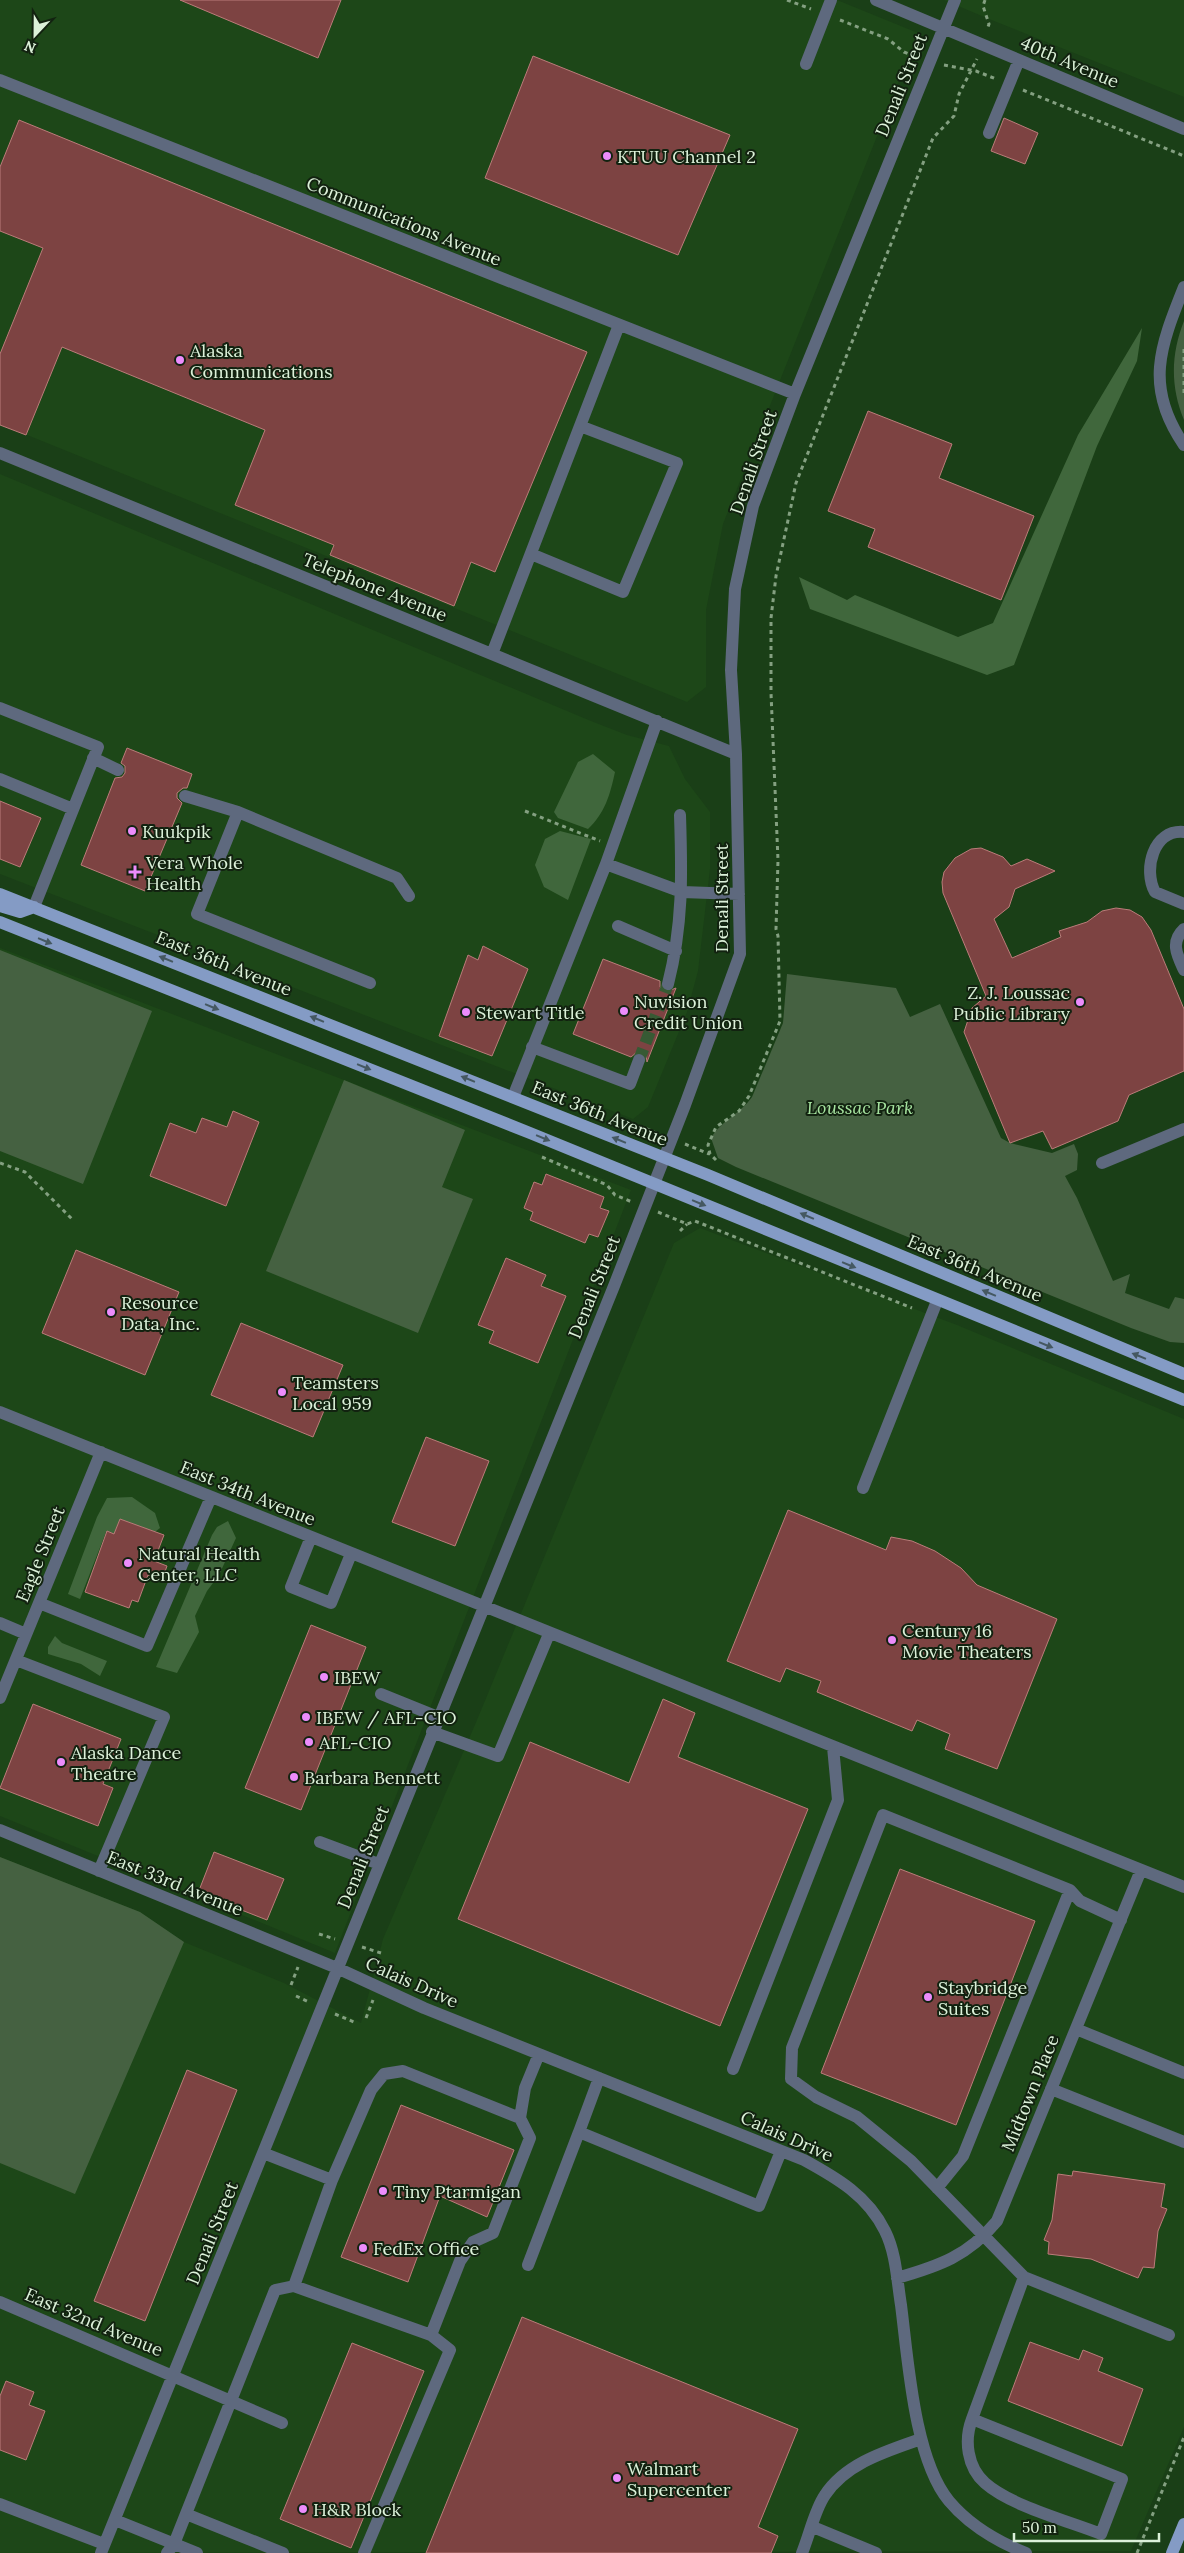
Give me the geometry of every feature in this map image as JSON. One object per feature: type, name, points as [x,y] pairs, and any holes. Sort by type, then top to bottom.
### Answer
[{"type":"main road","name":"East 36th Avenue","points":[[0,894],[664,1158],[1184,1374]]},
{"type":"main road","points":[[0,906],[20,912],[34,907]]},
{"type":"main road","points":[[0,922],[530,1133],[1184,1400]]},
{"type":"main road","points":[[1172,2553],[1184,2524]]},
{"type":"street","points":[[806,64],[832,0]]},
{"type":"street","name":"40th Avenue","points":[[876,0],[1184,129]]},
{"type":"street","name":"Denali Street","points":[[103,2549],[654,1185],[740,954],[736,754],[731,670],[735,589],[753,506],[795,394],[954,0]]},
{"type":"street","points":[[989,133],[1019,60]]},
{"type":"street","name":"Communications Avenue","points":[[0,80],[795,394]]},
{"type":"street","points":[[1184,287],[1165,334],[1160,362],[1160,390],[1172,428],[1184,445]]},
{"type":"street","points":[[492,654],[618,325]]},
{"type":"street","points":[[531,554],[623,592],[677,463],[580,426]]},
{"type":"street","name":"Telephone Avenue","points":[[0,453],[736,754]]},
{"type":"street","points":[[0,708],[98,747],[34,907]]},
{"type":"street","points":[[513,1097],[606,864],[657,721]]},
{"type":"street","points":[[93,758],[118,770]]},
{"type":"street","points":[[0,779],[73,809]]},
{"type":"street","points":[[185,796],[238,812],[397,878],[409,896]]},
{"type":"street","points":[[238,812],[197,914],[370,983]]},
{"type":"street","points":[[668,984],[676,951],[682,892],[680,815]]},
{"type":"street","points":[[1184,832],[1174,832],[1161,839],[1148,872],[1155,892],[1184,904]]},
{"type":"street","points":[[606,864],[682,892],[739,894]]},
{"type":"street","points":[[618,926],[676,951]]},
{"type":"street","points":[[1184,929],[1175,942],[1176,953],[1184,970]]},
{"type":"street","points":[[532,1047],[630,1084],[639,1060]]},
{"type":"street","points":[[1102,1163],[1184,1128]]},
{"type":"street","points":[[863,1488],[938,1301]]},
{"type":"street","name":"East 34th Avenue","points":[[0,1412],[549,1634],[1184,1887]]},
{"type":"street","name":"Eagle Street","points":[[0,1698],[100,1452]]},
{"type":"street","points":[[39,1603],[147,1646],[211,1497]]},
{"type":"street","points":[[311,1537],[291,1588],[331,1603],[351,1554]]},
{"type":"street","points":[[0,1623],[26,1634]]},
{"type":"street","points":[[432,1732],[498,1756],[549,1634]]},
{"type":"street","points":[[16,1660],[164,1717],[99,1871]]},
{"type":"street","points":[[381,1694],[438,1717]]},
{"type":"street","points":[[733,2069],[838,1800],[833,1747]]},
{"type":"street","points":[[1121,1920],[1080,1902],[1070,1890],[882,1815],[792,2048],[791,2079],[816,2097],[857,2117],[911,2161],[1024,2277],[1169,2335]]},
{"type":"street","name":"East 33rd Avenue","points":[[0,1830],[337,1968]]},
{"type":"street","points":[[320,1842],[379,1864]]},
{"type":"street","name":"Midtown Place","points":[[897,2278],[945,2264],[984,2237],[997,2221],[1141,1870]]},
{"type":"street","points":[[937,2188],[963,2156],[1070,1890]]},
{"type":"street","name":"Calais Drive","points":[[337,1968],[424,2008],[781,2151],[834,2176],[855,2191],[871,2209],[885,2231],[894,2255],[914,2403],[921,2439],[948,2500],[967,2520],[998,2542],[1026,2553]]},
{"type":"street","points":[[1076,2029],[1184,2073]]},
{"type":"street","points":[[431,2336],[460,2261],[473,2242],[493,2233],[530,2138],[520,2118],[525,2088],[539,2054]]},
{"type":"street","points":[[294,2286],[332,2180],[371,2090],[384,2074],[403,2071],[520,2118]]},
{"type":"street","points":[[528,2265],[599,2078]]},
{"type":"street","points":[[1051,2089],[1184,2142]]},
{"type":"street","points":[[579,2132],[759,2206],[781,2151]]},
{"type":"street","points":[[264,2153],[332,2180]]},
{"type":"street","points":[[972,2419],[1122,2479],[1101,2534],[1008,2498],[984,2482],[969,2458],[967,2433],[972,2419],[1024,2277]]},
{"type":"street","points":[[170,2548],[186,2514],[275,2290],[294,2286],[431,2336],[450,2350],[364,2553]]},
{"type":"street","name":"East 32nd Avenue","points":[[0,2302],[174,2375],[282,2423]]},
{"type":"street","points":[[802,2553],[825,2495],[848,2471],[879,2454],[921,2439]]},
{"type":"street","points":[[0,2504],[103,2549]]},
{"type":"street","points":[[186,2514],[283,2553]]},
{"type":"street","points":[[114,2520],[170,2548],[197,2553]]},
{"type":"street","points":[[813,2526],[876,2553]]},
{"type":"path","points":[[787,0],[888,39],[904,52],[929,62],[973,70],[1184,156]]},
{"type":"path","points":[[720,1164],[710,1154],[708,1145],[716,1127],[739,1112],[749,1096],[780,1021],[778,936],[776,929],[778,860],[771,618],[776,576],[794,491],[821,415],[933,138],[954,116],[959,94],[973,70],[990,24],[983,6],[985,0]]},
{"type":"path","points":[[1184,349],[1184,394]]},
{"type":"path","points":[[525,811],[612,846]]},
{"type":"path","points":[[0,1163],[25,1172],[73,1220]]},
{"type":"path","points":[[615,1195],[688,1224]]},
{"type":"path","points":[[680,1231],[695,1221],[932,1316]]},
{"type":"path","points":[[1136,2553],[1184,2437]]},
{"type":"shaded area","points":[[0,0],[837,0],[918,33],[723,524],[706,610],[706,687],[687,702],[0,424]]},
{"type":"shaded area","points":[[944,0],[1184,0],[1184,97],[989,19]]},
{"type":"shaded area","points":[[1142,328],[1137,361],[1097,446],[1014,665],[987,675],[810,609],[799,577],[847,600],[855,595],[958,637],[993,623],[1078,435]]},
{"type":"shaded area","points":[[0,474],[591,721],[627,735],[669,746],[685,779],[710,812],[710,869],[698,971],[687,1012],[648,1107],[633,1119],[0,874]]},
{"type":"shaded area","points":[[593,754],[615,772],[603,810],[588,829],[558,818],[554,812],[578,762]]},
{"type":"shaded area","points":[[560,831],[591,839],[568,900],[544,887],[535,865],[545,839]]},
{"type":"shaded area","points":[[0,948],[631,1190],[335,1953],[0,1816]]},
{"type":"shaded area","points":[[700,1228],[957,1325],[1184,1419],[1184,2427],[1131,2551],[0,2553],[0,1857],[140,1912],[184,1942],[284,1983],[361,2023],[383,1939],[477,1720],[674,1243]]},
{"type":"shaded area","points":[[132,1497],[155,1513],[160,1528],[155,1532],[120,1519],[114,1534],[106,1532],[80,1599],[68,1594],[97,1517],[107,1498]]},
{"type":"shaded area","points":[[228,1521],[236,1538],[219,1575],[207,1591],[195,1616],[199,1632],[177,1673],[156,1667],[212,1535],[217,1527]]},
{"type":"shaded area","points":[[55,1636],[62,1643],[107,1661],[100,1676],[81,1664],[48,1654],[48,1647]]},
{"type":"green space","points":[[1184,321],[1184,420],[1176,395],[1174,370],[1177,346]]},
{"type":"green space","points":[[0,950],[152,1011],[83,1184],[0,1151]]},
{"type":"green space","name":"Loussac Park","points":[[787,974],[896,988],[910,1017],[940,1004],[1001,1138],[1010,1143],[1052,1153],[1074,1144],[1078,1154],[1077,1170],[1065,1176],[1077,1198],[1113,1281],[1130,1274],[1125,1293],[1169,1309],[1175,1297],[1184,1299],[1184,1343],[1170,1342],[1131,1328],[718,1158],[711,1138],[720,1126],[752,1097],[783,1023]]},
{"type":"green space","points":[[344,1080],[465,1130],[442,1187],[473,1199],[418,1333],[266,1271]]},
{"type":"green space","points":[[0,1857],[140,1912],[184,1942],[75,2194],[0,2163]]},
{"type":"building","points":[[180,0],[341,0],[318,58]]},
{"type":"building","name":"KTUU Channel 2","points":[[533,56],[730,135],[678,255],[485,178]]},
{"type":"building","points":[[1004,118],[1038,133],[1025,164],[991,151]]},
{"type":"building","name":"Alaska Communications","points":[[19,120],[587,352],[495,572],[471,562],[454,606],[330,555],[334,545],[235,505],[265,430],[62,347],[26,435],[0,425],[0,354],[43,248],[0,231],[0,167]]},
{"type":"building","points":[[868,411],[952,444],[939,478],[1034,516],[1001,600],[868,547],[875,529],[828,511]]},
{"type":"building","name":"Kuukpik","points":[[127,748],[192,774],[187,788],[183,788],[177,793],[177,798],[182,803],[145,891],[81,865],[115,778],[122,777],[125,773],[125,766],[121,763]]},
{"type":"building","points":[[0,801],[41,818],[20,867],[0,859]]},
{"type":"building","name":"Z. J. Loussac Public Library","points":[[981,848],[1003,857],[1011,866],[1027,859],[1055,871],[1015,889],[1009,907],[994,919],[1012,958],[1061,937],[1059,931],[1087,922],[1102,911],[1116,908],[1130,910],[1142,917],[1151,930],[1184,1009],[1184,1071],[1129,1095],[1118,1121],[1052,1149],[1043,1131],[1010,1143],[964,1032],[972,1008],[986,996],[943,893],[942,882],[944,872],[955,858],[971,849]]},
{"type":"building","points":[[483,946],[528,969],[492,1056],[439,1036],[468,955],[478,960]]},
{"type":"building","name":"Nuvision Credit Union","points":[[603,959],[660,981],[660,987],[666,992],[676,988],[647,1062],[646,1055],[642,1053],[637,1052],[631,1057],[573,1034]]},
{"type":"building","points":[[233,1111],[259,1122],[226,1206],[150,1176],[170,1123],[196,1133],[202,1118],[227,1127]]},
{"type":"building","points":[[546,1174],[604,1197],[600,1208],[609,1211],[598,1237],[589,1234],[585,1243],[530,1220],[533,1212],[524,1208],[534,1182],[542,1185]]},
{"type":"building","name":"Resource Data, Inc.","points":[[76,1250],[179,1292],[145,1375],[42,1333]]},
{"type":"building","points":[[506,1258],[546,1275],[541,1286],[566,1296],[538,1363],[489,1343],[494,1331],[478,1325]]},
{"type":"building","points":[[241,1323],[343,1365],[313,1437],[211,1395]]},
{"type":"building","points":[[426,1437],[489,1461],[455,1546],[392,1522]]},
{"type":"building","name":"Century 16 Movie Theaters","points":[[788,1510],[886,1550],[891,1537],[912,1541],[935,1551],[961,1568],[977,1585],[1057,1619],[997,1769],[945,1749],[950,1734],[917,1720],[912,1731],[817,1692],[821,1681],[786,1668],[780,1682],[727,1661]]},
{"type":"building","name":"Natural Health Center, LLC","points":[[120,1519],[164,1535],[154,1561],[167,1566],[162,1580],[148,1575],[138,1602],[132,1600],[129,1608],[85,1592],[107,1531],[114,1534]]},
{"type":"building","name":"IBEW / AFL-CIO","points":[[311,1625],[366,1647],[301,1810],[245,1788]]},
{"type":"building","points":[[663,1699],[695,1713],[678,1757],[808,1809],[720,2026],[458,1919],[530,1742],[629,1783]]},
{"type":"building","name":"Alaska Dance Theatre","points":[[33,1704],[121,1739],[103,1784],[113,1788],[98,1826],[0,1788]]},
{"type":"building","points":[[214,1852],[284,1879],[267,1920],[198,1893]]},
{"type":"building","name":"Staybridge Suites","points":[[900,1869],[1035,1921],[956,2125],[821,2073]]},
{"type":"building","points":[[187,2070],[237,2090],[145,2321],[94,2301]]},
{"type":"building","points":[[401,2105],[514,2150],[487,2217],[440,2196],[408,2282],[341,2257]]},
{"type":"building","points":[[1073,2171],[1165,2184],[1161,2207],[1167,2209],[1158,2231],[1154,2268],[1143,2267],[1138,2278],[1091,2259],[1048,2254],[1049,2242],[1044,2240],[1052,2220],[1058,2174],[1072,2176]]},
{"type":"building","name":"Walmart Supercenter","points":[[522,2317],[798,2429],[758,2527],[778,2536],[771,2553],[426,2553]]},
{"type":"building","points":[[1030,2342],[1079,2360],[1083,2350],[1103,2358],[1098,2371],[1143,2389],[1122,2446],[1008,2401]]},
{"type":"building","points":[[352,2343],[424,2371],[351,2548],[280,2519]]},
{"type":"building","points":[[6,2381],[34,2392],[29,2405],[45,2411],[26,2460],[0,2450],[0,2396]]},
{"type":"tunnel","points":[[639,1060],[668,984]]},
{"type":"place","name":"KTUU Channel 2","points":[[607,156]]},
{"type":"place","name":"Alaska Communications","points":[[180,360]]},
{"type":"place","name":"Kuukpik","points":[[132,831]]},
{"type":"place","name":"Vera Whole Health","points":[[135,872]]},
{"type":"place","name":"Z. J. Loussac Public Library","points":[[1080,1002]]},
{"type":"place","name":"Nuvision Credit Union","points":[[624,1011]]},
{"type":"place","name":"Stewart Title","points":[[466,1012]]},
{"type":"place","name":"Resource Data, Inc.","points":[[111,1312]]},
{"type":"place","name":"Teamsters Local 959","points":[[282,1392]]},
{"type":"place","name":"Natural Health Center, LLC","points":[[128,1563]]},
{"type":"place","name":"Century 16 Movie Theaters","points":[[892,1640]]},
{"type":"place","name":"IBEW","points":[[324,1677]]},
{"type":"place","name":"IBEW / AFL-CIO","points":[[306,1717]]},
{"type":"place","name":"AFL-CIO","points":[[309,1742]]},
{"type":"place","name":"Alaska Dance Theatre","points":[[61,1762]]},
{"type":"place","name":"Barbara Bennett","points":[[294,1777]]},
{"type":"place","name":"Staybridge Suites","points":[[928,1997]]},
{"type":"place","name":"Tiny Ptarmigan","points":[[383,2191]]},
{"type":"place","name":"FedEx Office","points":[[363,2248]]},
{"type":"place","name":"Walmart Supercenter","points":[[617,2478]]},
{"type":"place","name":"H&R Block","points":[[303,2509]]}]
